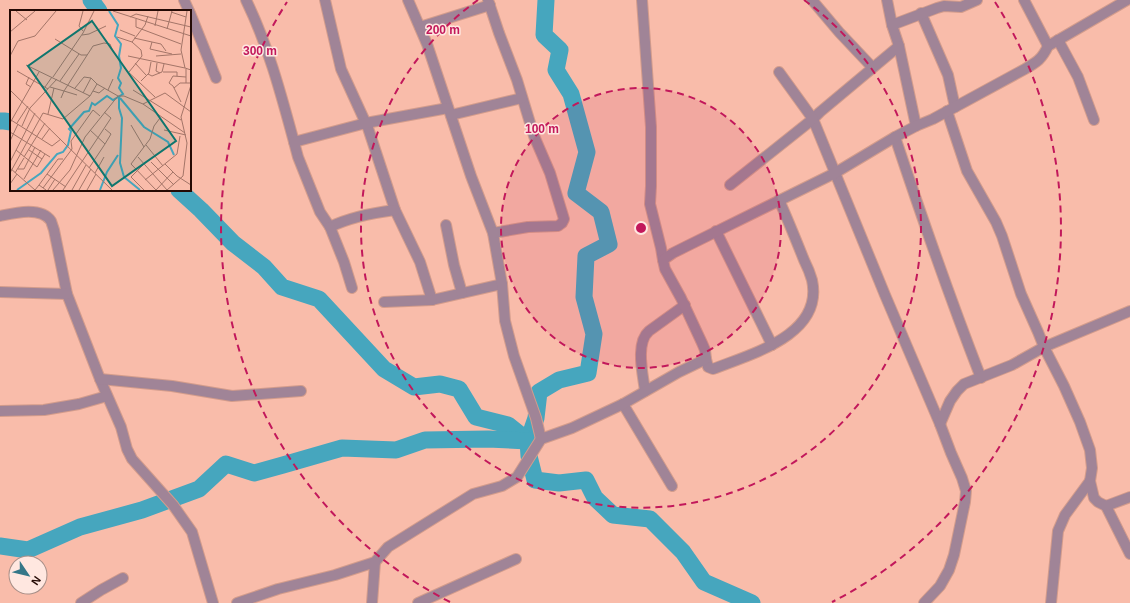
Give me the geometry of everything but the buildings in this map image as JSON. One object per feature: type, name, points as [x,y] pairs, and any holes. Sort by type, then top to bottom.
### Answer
[{"type":"street","points":[[184,0],[188,10]]},
{"type":"street","points":[[246,0],[253,15],[279,87],[298,157],[320,212],[330,227],[344,262],[352,288]]},
{"type":"street","points":[[325,0],[341,69],[366,123],[395,210],[420,262],[432,300]]},
{"type":"street","points":[[408,0],[427,44],[471,176],[492,233],[502,284],[505,320],[514,356],[536,418],[541,438]]},
{"type":"street","points":[[642,0],[651,127],[650,204],[665,269],[685,305],[702,343],[705,350],[708,367],[713,369],[772,345],[800,325],[810,309],[813,297],[812,280],[780,200]]},
{"type":"street","points":[[812,0],[839,32],[872,67]]},
{"type":"street","points":[[887,0],[892,25],[899,46],[916,126]]},
{"type":"street","points":[[892,25],[944,6],[961,8],[977,0]]},
{"type":"street","points":[[1024,0],[1048,46]]},
{"type":"street","points":[[663,260],[673,253],[716,231],[835,173],[895,137],[933,119],[1038,61],[1048,46],[1127,0]]},
{"type":"street","points":[[420,27],[489,2],[517,80],[534,136],[550,173],[564,220],[562,223],[558,226],[528,227],[492,233]]},
{"type":"street","points":[[922,13],[948,75],[951,109],[967,171],[996,222],[1021,294],[1044,347],[1080,422],[1090,450],[1092,468],[1090,481],[1094,498],[1106,506],[1130,554]]},
{"type":"street","points":[[191,17],[216,78]]},
{"type":"street","points":[[1058,40],[1078,77],[1094,120]]},
{"type":"street","points":[[730,185],[813,120],[820,112],[872,67],[899,46]]},
{"type":"street","points":[[779,72],[813,120],[940,424],[966,491],[954,555],[949,570],[940,586],[924,603]]},
{"type":"street","points":[[294,142],[366,123],[449,112],[522,98]]},
{"type":"street","points":[[895,137],[937,261],[980,378]]},
{"type":"street","points":[[330,227],[340,222],[375,212],[395,210]]},
{"type":"street","points":[[0,216],[29,211],[42,214],[50,220],[54,230],[67,294],[100,379],[121,427],[127,449],[132,459],[173,505],[192,532],[214,603]]},
{"type":"street","points":[[446,225],[454,265],[462,292]]},
{"type":"street","points":[[716,231],[772,345]]},
{"type":"street","points":[[384,302],[432,300],[502,284]]},
{"type":"street","points":[[0,292],[67,294]]},
{"type":"street","points":[[645,391],[641,364],[642,348],[645,336],[649,330],[685,305]]},
{"type":"street","points":[[940,424],[950,401],[964,384],[1012,365],[1044,347],[1130,311]]},
{"type":"street","points":[[237,603],[278,589],[335,575],[375,562],[388,547],[473,494],[502,486],[516,477],[541,438],[572,428],[623,404],[679,372],[706,359]]},
{"type":"street","points":[[100,379],[172,386],[232,396],[301,391]]},
{"type":"street","points":[[0,411],[44,410],[79,404],[108,396]]},
{"type":"street","points":[[623,404],[672,486]]},
{"type":"street","points":[[1051,603],[1058,531],[1065,514],[1090,481]]},
{"type":"street","points":[[1106,506],[1130,497]]},
{"type":"street","points":[[418,603],[516,558]]},
{"type":"street","points":[[372,603],[375,562]]},
{"type":"street","points":[[81,603],[123,578]]},
{"type":"waterway","points":[[91,0],[98,10]]},
{"type":"waterway","points":[[546,0],[544,35],[560,50],[556,70],[571,94],[587,152],[576,193],[601,212],[609,244],[586,256],[584,297],[594,334],[588,373],[559,380],[539,392],[536,418],[528,441],[529,456],[535,480],[559,483],[586,480],[595,498],[613,515],[650,519],[683,552],[704,582],[752,603]]},
{"type":"waterway","points":[[0,121],[10,122]]},
{"type":"waterway","points":[[180,191],[233,243],[264,267],[282,287],[319,299],[384,369],[414,387],[440,384],[459,389],[476,417],[508,425],[528,441]]},
{"type":"waterway","points":[[0,546],[28,550],[80,527],[142,510],[199,489],[226,464],[254,473],[342,448],[396,450],[425,440],[488,439],[528,441]]}]
